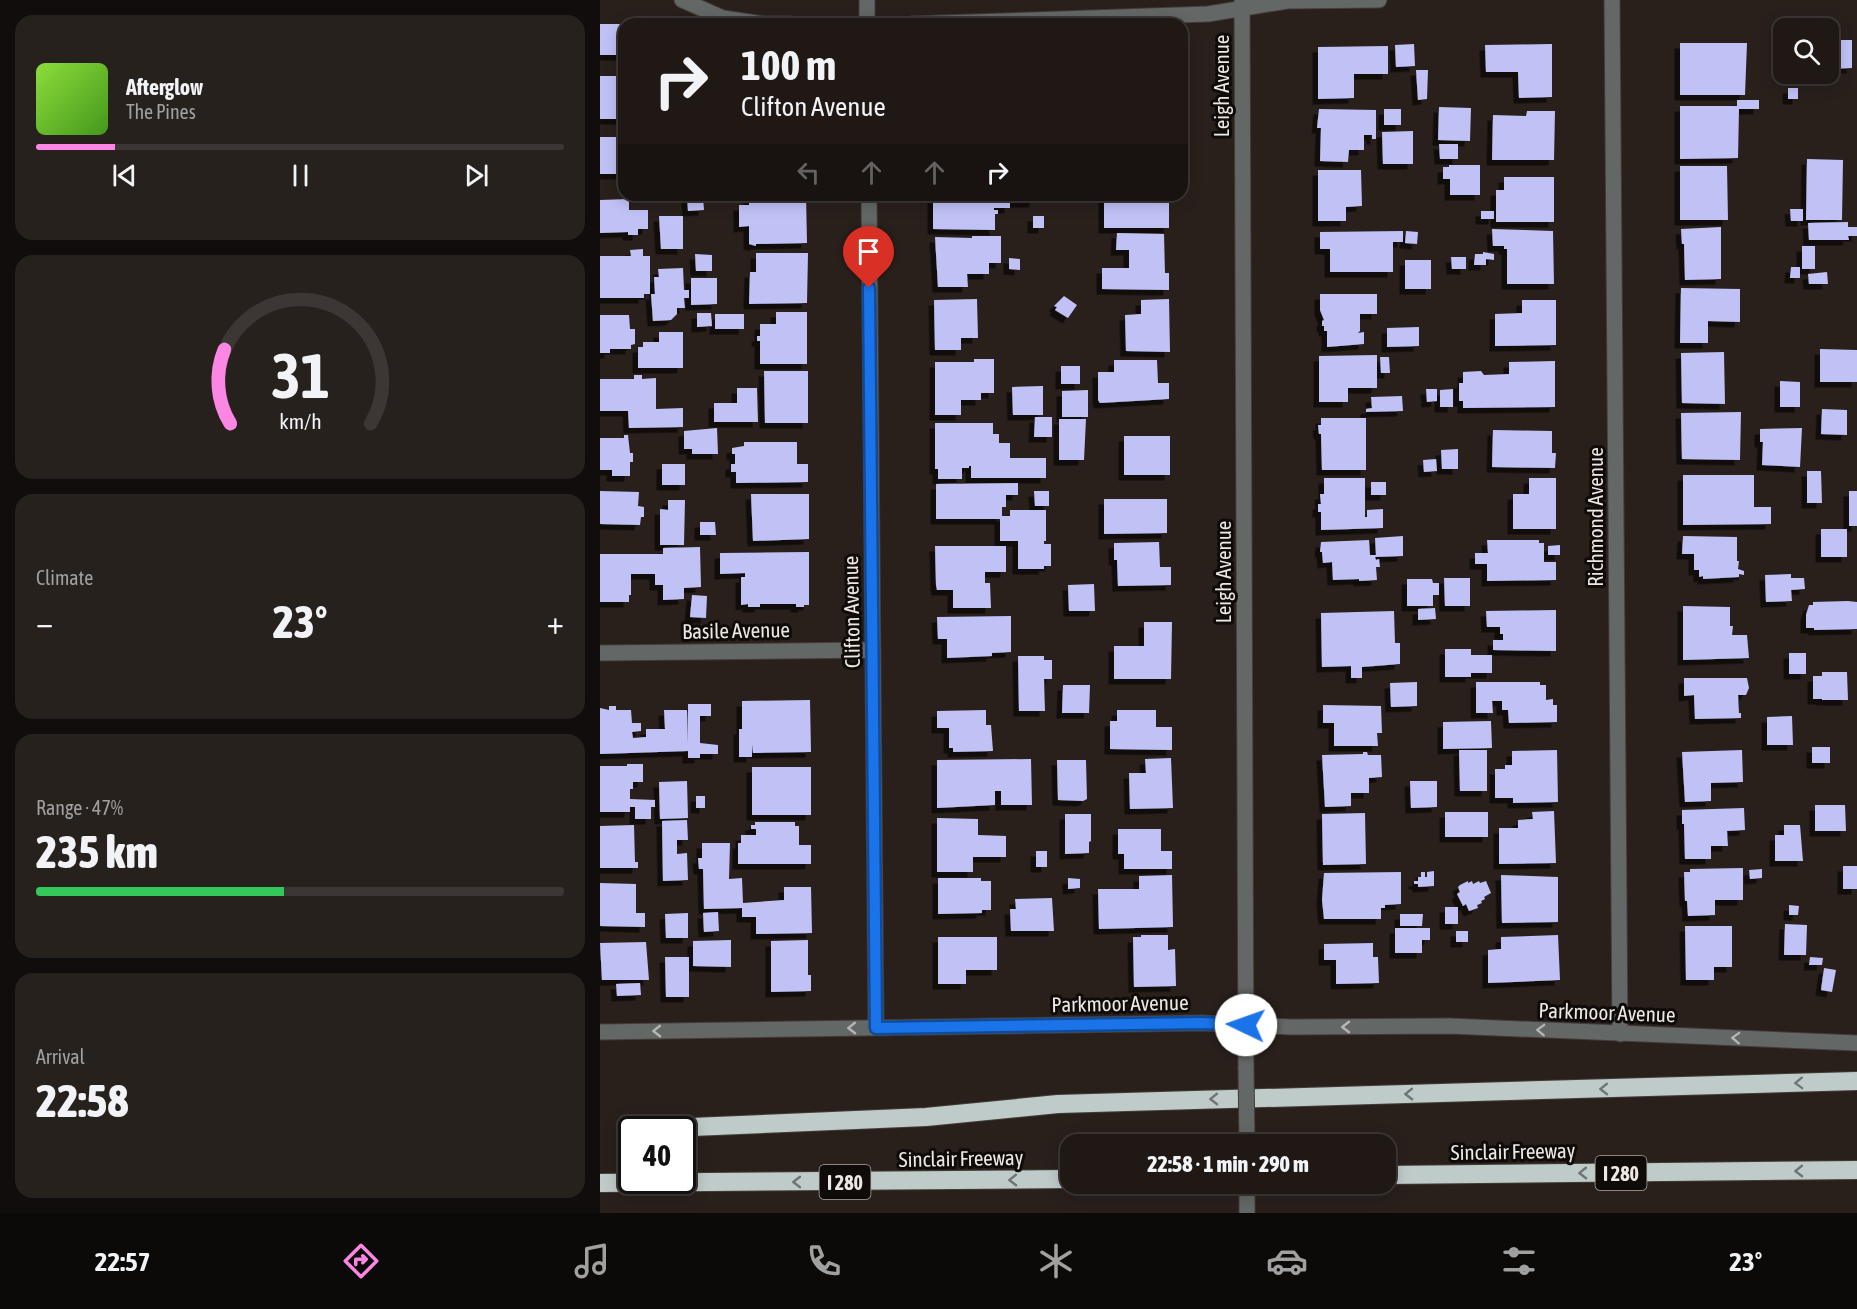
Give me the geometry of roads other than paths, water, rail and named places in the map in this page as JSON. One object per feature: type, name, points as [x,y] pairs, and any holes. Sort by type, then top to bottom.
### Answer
[{"type":"highway","points":[[696,1127],[926,1117],[1058,1104],[1857,1081]]},
{"type":"highway","name":"Sinclair Freeway","points":[[1396,1175],[1857,1170]]},
{"type":"highway","name":"Sinclair Freeway","points":[[696,1178],[1060,1179]]},
{"type":"highway","name":"Sinclair Freeway","points":[[600,1183],[618,1179]]},
{"type":"street","points":[[682,0],[723,18]]},
{"type":"street","points":[[867,0],[867,18]]},
{"type":"street","points":[[1089,18],[1208,14],[1242,5],[1287,2],[1379,0]]},
{"type":"street","name":"Richmond Avenue","points":[[1612,0],[1620,1034]]},
{"type":"street","name":"Leigh Avenue","points":[[1242,5],[1247,1134]]},
{"type":"street","name":"Clifton Avenue","points":[[868,201],[876,1028]]},
{"type":"street","name":"Basile Avenue","points":[[600,653],[873,650]]},
{"type":"street","name":"Parkmoor Avenue","points":[[600,1032],[1201,1023],[1450,1026],[1857,1043]]},
{"type":"street","points":[[1247,1194],[1247,1213]]}]
